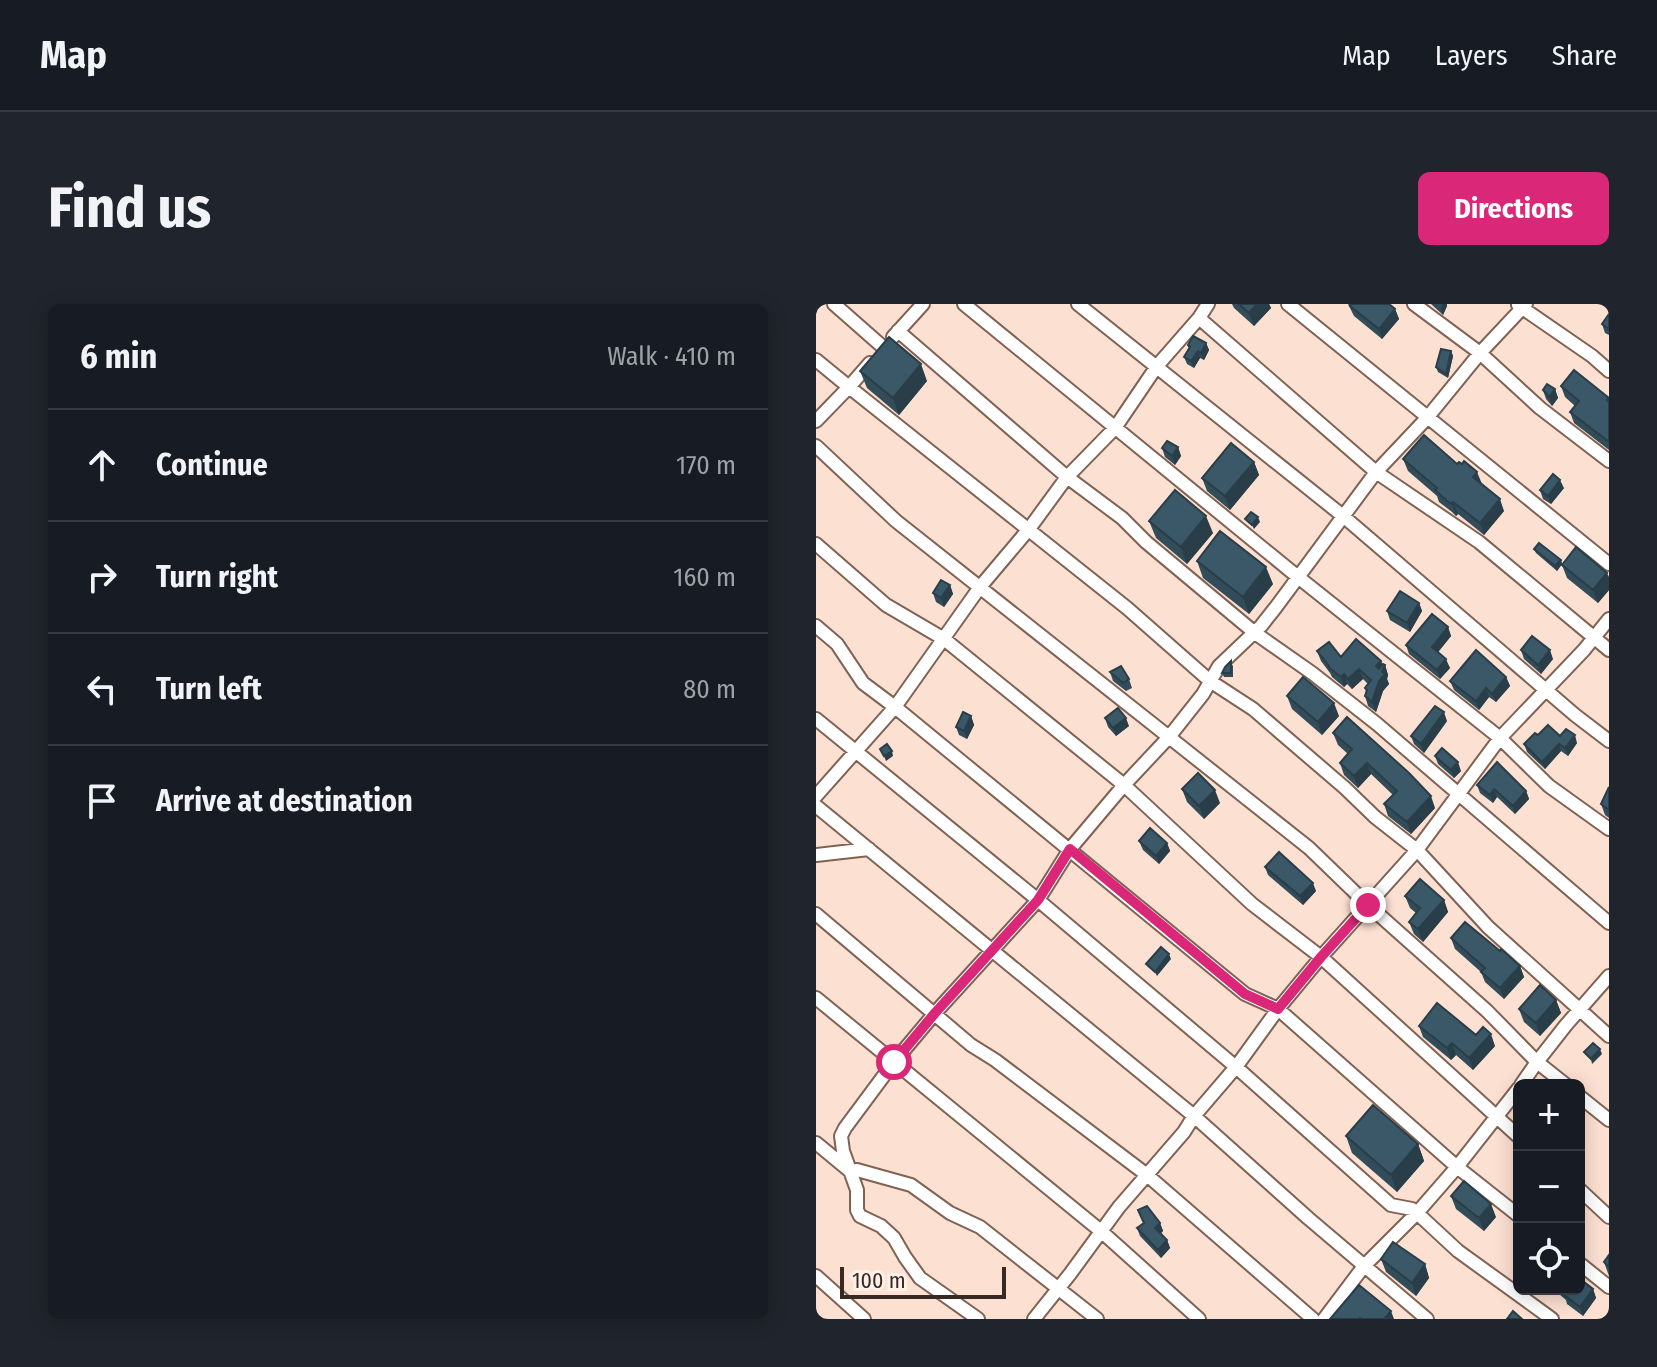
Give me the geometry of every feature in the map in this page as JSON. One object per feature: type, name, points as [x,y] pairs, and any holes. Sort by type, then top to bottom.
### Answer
[{"type":"street","points":[[834,304],[884,348]]},
{"type":"street","points":[[816,421],[923,304]]},
{"type":"street","points":[[964,304],[1500,738],[1549,786],[1609,829]]},
{"type":"street","points":[[1078,304],[1343,516],[1609,741]]},
{"type":"street","points":[[816,796],[895,707],[980,587],[1029,529],[1067,477],[1115,428],[1157,366],[1208,304]]},
{"type":"street","points":[[1288,304],[1609,564]]},
{"type":"street","points":[[1414,304],[1480,353],[1540,408],[1609,461]]},
{"type":"street","points":[[978,1319],[920,1278],[894,1238],[881,1226],[860,1216],[857,1190],[843,1151],[841,1136],[845,1128],[935,1013],[1038,900],[1070,849],[1169,737],[1203,694],[1219,666],[1267,620],[1376,472],[1427,418],[1522,305],[1609,371]]},
{"type":"street","points":[[1199,318],[1376,472],[1479,542],[1609,650]]},
{"type":"street","points":[[898,331],[1255,633],[1377,724],[1609,923]]},
{"type":"street","points":[[816,360],[1127,608],[1210,681],[1253,709],[1417,850],[1488,927],[1609,1036]]},
{"type":"street","points":[[816,446],[896,521],[1309,848],[1558,1079]]},
{"type":"street","points":[[816,544],[886,605],[944,639],[1124,785],[1252,904],[1321,957],[1513,1132]]},
{"type":"street","points":[[1034,1319],[1119,1207],[1236,1067],[1278,1009],[1417,850],[1500,738],[1609,619]]},
{"type":"street","points":[[816,626],[837,644],[863,683],[1245,994],[1278,1009],[1457,1167],[1513,1211]]},
{"type":"street","points":[[816,719],[1236,1067],[1391,1205],[1412,1209],[1458,1251],[1552,1319]]},
{"type":"street","points":[[816,806],[1194,1116],[1427,1319]]},
{"type":"street","points":[[816,855],[869,849]]},
{"type":"street","points":[[816,914],[971,1045],[1147,1175],[1313,1319]]},
{"type":"street","points":[[1525,1079],[1609,976]]},
{"type":"street","points":[[816,998],[1102,1232],[1199,1319]]},
{"type":"street","points":[[1324,1319],[1364,1266],[1417,1213],[1513,1095]]},
{"type":"street","points":[[1585,1101],[1609,1120]]},
{"type":"street","points":[[818,1150],[850,1171],[857,1170],[911,1185],[950,1213],[980,1227],[1097,1319]]},
{"type":"street","points":[[1585,1195],[1609,1217]]},
{"type":"street","points":[[1585,1268],[1609,1287]]},
{"type":"street","points":[[816,1276],[864,1319]]},
{"type":"building","points":[[1239,304],[1257,304],[1249,313]]},
{"type":"building","points":[[1389,304],[1395,309],[1379,329],[1350,306]]},
{"type":"building","points":[[1609,314],[1609,329],[1602,324]]},
{"type":"building","points":[[1193,336],[1206,343],[1201,353],[1198,351],[1191,361],[1184,357]]},
{"type":"building","points":[[889,337],[921,364],[893,398],[860,371]]},
{"type":"building","points":[[1441,349],[1451,351],[1446,374],[1436,367]]},
{"type":"building","points":[[1574,370],[1609,398],[1609,442],[1570,412],[1579,401],[1561,386]]},
{"type":"building","points":[[1547,384],[1555,389],[1549,397],[1543,390]]},
{"type":"building","points":[[1424,435],[1457,464],[1464,461],[1477,472],[1473,477],[1500,499],[1480,523],[1453,502],[1447,501],[1435,490],[1437,488],[1403,459]]},
{"type":"building","points":[[1167,441],[1178,447],[1172,456],[1162,448]]},
{"type":"building","points":[[1231,443],[1254,462],[1225,496],[1202,478]]},
{"type":"building","points":[[1553,474],[1560,480],[1548,496],[1540,490]]},
{"type":"building","points":[[1175,490],[1206,516],[1181,547],[1149,521]]},
{"type":"building","points":[[1251,512],[1258,517],[1252,525],[1245,519]]},
{"type":"building","points":[[1220,531],[1266,567],[1243,597],[1197,561]]},
{"type":"building","points":[[1539,543],[1561,560],[1555,566],[1534,549]]},
{"type":"building","points":[[1576,547],[1607,573],[1593,590],[1562,565]]},
{"type":"building","points":[[941,580],[950,585],[941,598],[933,593]]},
{"type":"building","points":[[1400,591],[1419,603],[1407,623],[1387,611]]},
{"type":"building","points":[[1432,614],[1448,627],[1432,647],[1446,659],[1437,670],[1406,645]]},
{"type":"building","points":[[1532,636],[1550,650],[1538,665],[1521,650]]},
{"type":"building","points":[[1356,639],[1381,661],[1376,666],[1379,669],[1385,665],[1382,672],[1385,674],[1379,681],[1372,702],[1365,696],[1365,688],[1371,680],[1359,669],[1348,679],[1344,674],[1341,677],[1328,667],[1317,651],[1329,642],[1341,657]]},
{"type":"building","points":[[1476,650],[1506,677],[1492,694],[1486,688],[1476,701],[1450,681]]},
{"type":"building","points":[[1231,661],[1231,673],[1222,673],[1225,667]]},
{"type":"building","points":[[1121,666],[1129,679],[1123,683],[1110,672]]},
{"type":"building","points":[[1303,677],[1334,703],[1318,722],[1287,696]]},
{"type":"building","points":[[1435,706],[1444,712],[1421,744],[1411,736]]},
{"type":"building","points":[[1118,708],[1126,718],[1113,728],[1105,718]]},
{"type":"building","points":[[963,712],[971,716],[964,731],[956,727]]},
{"type":"building","points":[[1347,717],[1431,796],[1407,822],[1384,804],[1397,791],[1367,763],[1354,776],[1340,763],[1352,749],[1333,733]]},
{"type":"building","points":[[1548,725],[1560,736],[1566,729],[1575,735],[1565,748],[1559,744],[1542,762],[1524,744]]},
{"type":"building","points":[[887,744],[892,751],[884,756],[880,749]]},
{"type":"building","points":[[1442,748],[1458,762],[1451,770],[1435,756]]},
{"type":"building","points":[[1497,762],[1526,791],[1513,806],[1494,789],[1490,795],[1477,785]]},
{"type":"building","points":[[1198,773],[1215,790],[1199,806],[1182,789]]},
{"type":"building","points":[[1609,787],[1609,810],[1601,804]]},
{"type":"building","points":[[1150,828],[1167,843],[1156,856],[1139,841]]},
{"type":"building","points":[[1279,852],[1313,883],[1300,896],[1265,867]]},
{"type":"building","points":[[1420,879],[1444,900],[1418,929],[1409,922],[1420,908],[1405,896]]},
{"type":"building","points":[[1465,922],[1520,966],[1500,988],[1481,972],[1485,968],[1451,938]]},
{"type":"building","points":[[1161,947],[1169,954],[1155,972],[1146,964]]},
{"type":"building","points":[[1540,985],[1556,1000],[1536,1023],[1519,1009]]},
{"type":"building","points":[[1437,1003],[1476,1035],[1483,1027],[1491,1034],[1469,1058],[1452,1043],[1447,1048],[1419,1026]]},
{"type":"building","points":[[1593,1043],[1600,1049],[1591,1059],[1584,1052]]},
{"type":"building","points":[[1373,1105],[1418,1144],[1391,1175],[1346,1136]]},
{"type":"building","points":[[1464,1181],[1491,1204],[1479,1218],[1451,1196]]},
{"type":"building","points":[[1147,1206],[1160,1223],[1155,1228],[1167,1240],[1158,1250],[1137,1228],[1144,1223],[1138,1210]]},
{"type":"building","points":[[1393,1242],[1425,1264],[1412,1283],[1381,1259]]},
{"type":"building","points":[[1585,1283],[1593,1289],[1580,1307],[1564,1295],[1585,1295]]},
{"type":"building","points":[[1359,1285],[1391,1311],[1384,1319],[1330,1319]]},
{"type":"building","points":[[1513,1311],[1522,1319],[1507,1319]]},
{"type":"route","points":[[894,1062],[1038,900],[1070,849],[1245,994],[1278,1009],[1368,905]]}]
